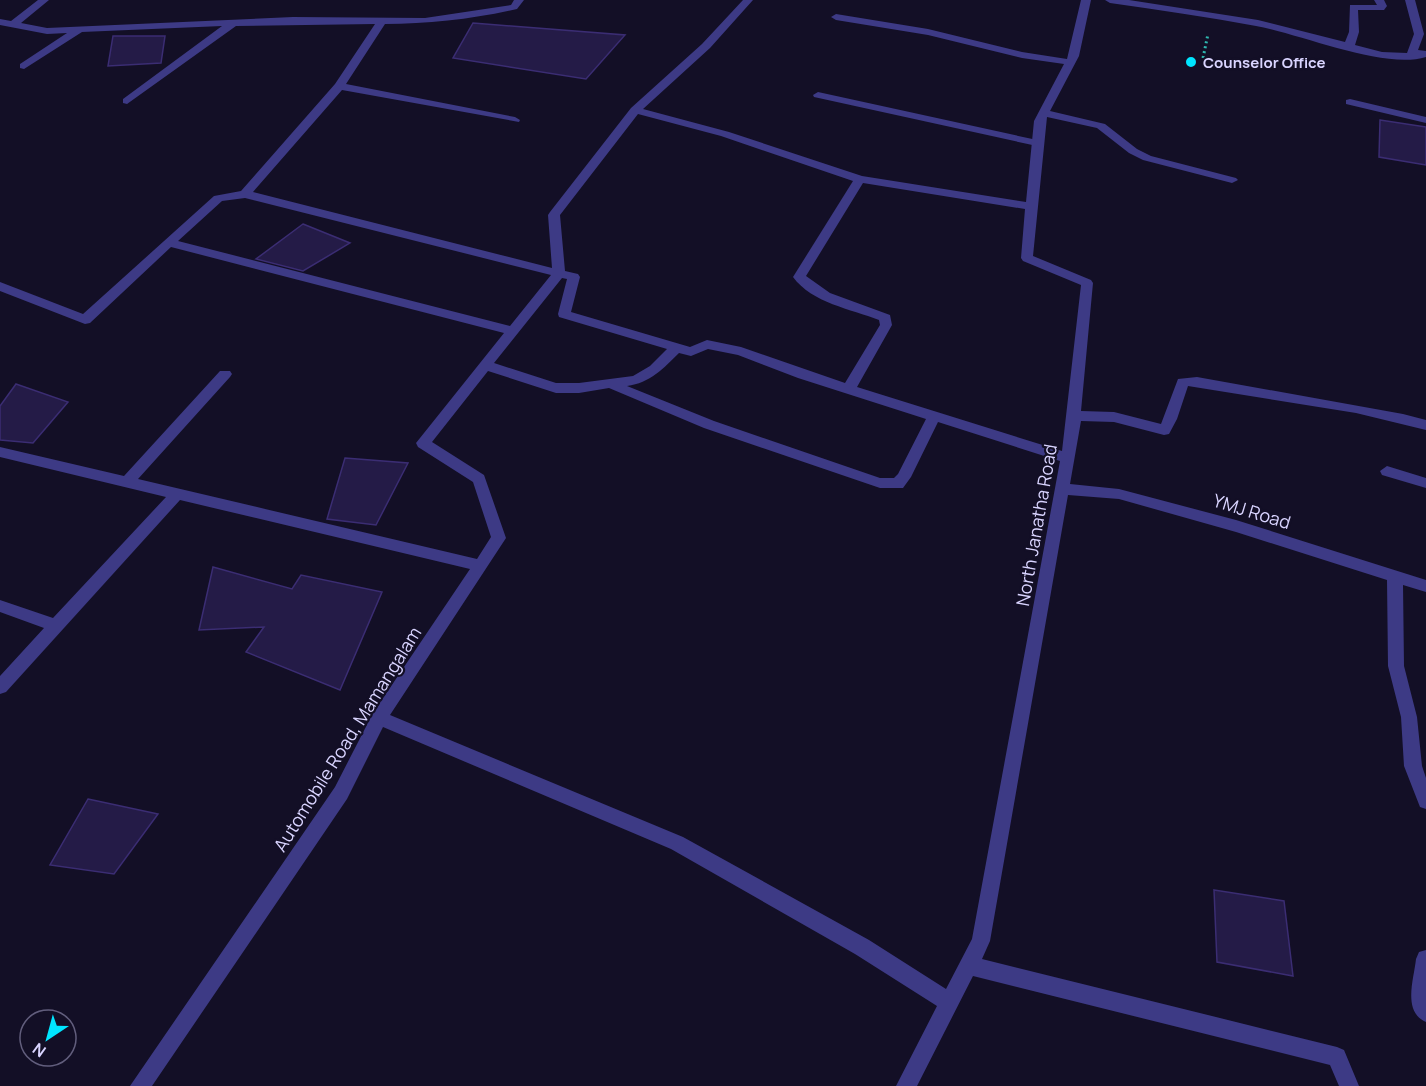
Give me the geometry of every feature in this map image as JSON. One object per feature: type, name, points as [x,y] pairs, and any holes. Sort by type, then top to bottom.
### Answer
[{"type":"street","points":[[12,25],[45,0]]},
{"type":"street","points":[[0,22],[46,31],[293,20],[425,21],[514,7],[519,0]]},
{"type":"street","points":[[559,273],[554,215],[636,110],[706,46],[748,0]]},
{"type":"street","name":"North Janatha Road","points":[[906,1086],[981,941],[1063,489],[1074,416],[1087,283],[1027,258],[1039,121],[1074,56],[1086,0]]},
{"type":"street","points":[[1110,0],[1258,23],[1382,55],[1419,56],[1412,53]]},
{"type":"street","points":[[1349,46],[1354,32],[1353,7],[1381,8],[1379,0]]},
{"type":"street","points":[[1410,0],[1419,34],[1412,53]]},
{"type":"street","points":[[836,17],[928,32],[1022,55],[1070,62]]},
{"type":"street","points":[[244,194],[339,86],[382,20]]},
{"type":"street","points":[[127,101],[233,23]]},
{"type":"street","points":[[24,66],[79,30]]},
{"type":"street","points":[[1412,53],[1426,54]]},
{"type":"street","points":[[339,86],[516,120]]},
{"type":"street","points":[[818,95],[1037,143]]},
{"type":"street","points":[[1350,102],[1426,120]]},
{"type":"street","points":[[636,110],[725,134],[860,179],[1032,206]]},
{"type":"street","points":[[1043,113],[1101,126],[1133,151],[1147,158],[1232,180]]},
{"type":"street","points":[[849,389],[886,325],[885,318],[819,292],[803,284],[799,277],[802,268],[860,179]]},
{"type":"street","points":[[0,286],[86,320],[218,198],[244,194],[574,277],[564,314],[691,352],[707,344],[741,351],[803,375],[1068,458]]},
{"type":"street","points":[[169,243],[513,331]]},
{"type":"street","name":"Automobile Road, Mamangalam","points":[[140,1086],[341,793],[379,718],[499,538],[479,479],[423,443],[559,273]]},
{"type":"street","points":[[485,366],[556,388],[579,388],[636,380],[655,369],[676,348]]},
{"type":"street","points":[[127,482],[225,374]]},
{"type":"street","points":[[1074,416],[1114,417],[1164,430],[1171,422],[1177,394],[1183,382],[1193,380],[1235,390],[1269,393],[1394,416],[1426,425]]},
{"type":"street","points":[[609,383],[712,428],[880,483],[898,484],[904,477],[935,415]]},
{"type":"street","points":[[0,452],[481,566]]},
{"type":"street","points":[[1387,471],[1426,483]]},
{"type":"street","name":"YMJ Road","points":[[1063,489],[1119,494],[1236,526],[1426,586]]},
{"type":"street","points":[[0,687],[177,494]]},
{"type":"street","points":[[1395,576],[1396,666],[1410,717],[1413,766],[1426,801]]},
{"type":"street","points":[[0,606],[56,626]]},
{"type":"street","points":[[379,718],[677,843],[862,947],[949,1002]]},
{"type":"street","points":[[1426,959],[1420,1003],[1426,1012]]},
{"type":"street","points":[[968,965],[1337,1057],[1349,1086]]},
{"type":"building","points":[[473,23],[625,35],[586,79],[453,58]]},
{"type":"building","points":[[113,36],[165,36],[161,63],[108,66]]},
{"type":"building","points":[[1380,120],[1426,127],[1426,165],[1379,157]]},
{"type":"building","points":[[303,224],[350,243],[303,271],[256,259]]},
{"type":"building","points":[[16,384],[68,402],[33,443],[0,440],[0,406]]},
{"type":"building","points":[[345,458],[408,463],[376,525],[327,519]]},
{"type":"building","points":[[213,567],[292,589],[301,575],[382,592],[340,690],[246,652],[264,627],[199,630]]},
{"type":"building","points":[[88,799],[158,814],[114,874],[50,865]]},
{"type":"building","points":[[1214,890],[1284,901],[1293,976],[1217,962]]},
{"type":"place","name":"Counselor Office","points":[[1191,62]]}]
